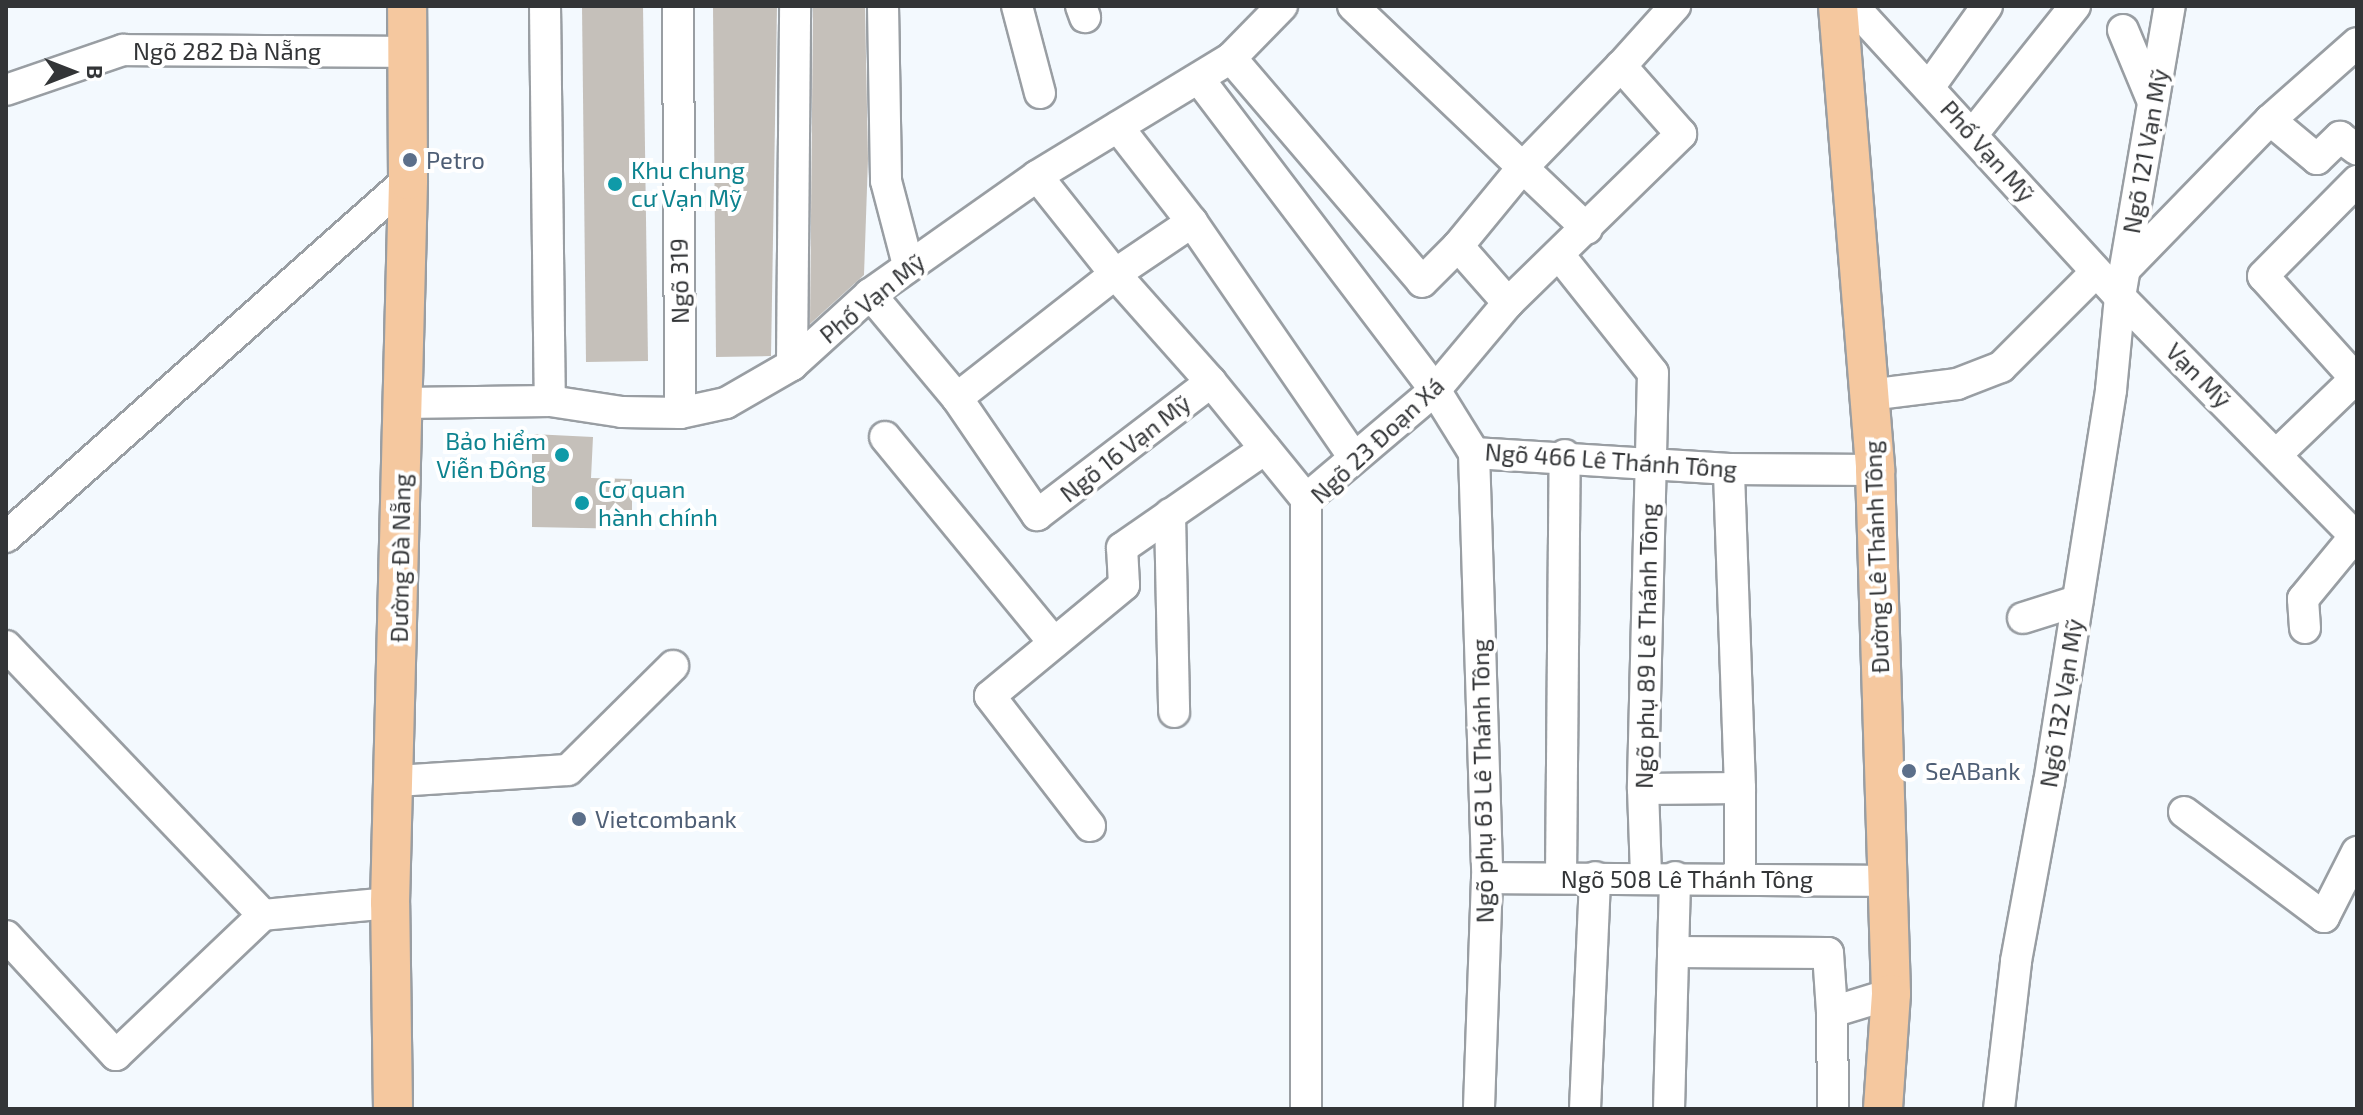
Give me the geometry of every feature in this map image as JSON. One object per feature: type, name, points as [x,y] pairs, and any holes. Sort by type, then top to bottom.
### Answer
[{"type":"main road","name":"Đường Đà Nẵng","points":[[393,1109],[390,903],[396,781],[408,180],[407,6]]},
{"type":"main road","name":"Đường Lê Thánh Tông","points":[[1838,6],[1875,470],[1891,994],[1883,1109]]},
{"type":"street","points":[[545,6],[550,401]]},
{"type":"street","name":"Ngõ 319","points":[[678,6],[680,413]]},
{"type":"street","points":[[792,365],[795,6]]},
{"type":"street","points":[[883,6],[886,181],[908,265]]},
{"type":"street","points":[[1017,6],[1040,93]]},
{"type":"street","name":"Phố Vạn Mỹ","points":[[403,403],[550,401],[622,412],[680,413],[726,403],[792,365],[870,294],[1037,176],[1231,58],[1282,6]]},
{"type":"street","points":[[1353,6],[1587,229]]},
{"type":"street","name":"Phố Vạn Mỹ","points":[[1853,6],[1972,135],[2114,279]]},
{"type":"street","points":[[1930,86],[1987,6]]},
{"type":"street","points":[[1972,135],[2075,6]]},
{"type":"street","name":"Ngõ 121 Vạn Mỹ","points":[[2114,279],[2153,102],[2170,6]]},
{"type":"street","points":[[1231,58],[1422,282],[1458,246],[1522,168],[1621,66],[1669,8]]},
{"type":"street","points":[[2123,30],[2153,102]]},
{"type":"street","points":[[1869,395],[1957,384],[2001,367],[2114,279],[2270,120],[2357,43]]},
{"type":"street","name":"Ngõ 282 Đà Nẵng","points":[[6,90],[123,50],[407,52]]},
{"type":"street","name":"Ngõ 23 Đoạn Xá","points":[[1306,1109],[1306,499],[1435,390],[1508,303],[1560,256],[1681,134],[1621,66]]},
{"type":"street","name":"Ngõ 466 Lê Thánh Tông","points":[[1199,79],[1435,390],[1474,453],[1565,455],[1729,469],[1875,470]]},
{"type":"street","points":[[2270,120],[2317,159],[2340,137],[2357,150]]},
{"type":"street","points":[[1118,127],[1192,222],[1354,458]]},
{"type":"street","name":"Ngõ 16 Vạn Mỹ","points":[[870,294],[957,398],[1037,515],[1211,382],[1115,274],[1037,176]]},
{"type":"street","points":[[6,537],[408,180]]},
{"type":"street","points":[[2305,628],[2303,599],[2356,537],[2276,455],[2356,378],[2263,276],[2357,181]]},
{"type":"street","points":[[957,398],[1115,274],[1192,222]]},
{"type":"street","points":[[1458,246],[1508,303]]},
{"type":"street","name":"Ngõ phụ 89 Lê Thánh Tông","points":[[1560,256],[1653,373],[1643,789],[1673,952],[1669,1109]]},
{"type":"street","name":"Vạn Mỹ","points":[[2114,279],[2276,455]]},
{"type":"street","name":"Ngõ 132 Vạn Mỹ","points":[[1999,1109],[2016,961],[2111,390],[2114,279]]},
{"type":"street","points":[[1211,382],[1306,499]]},
{"type":"street","points":[[885,437],[1054,643]]},
{"type":"street","points":[[1090,826],[990,696],[1124,585],[1122,548],[1265,449]]},
{"type":"street","name":"Ngõ phụ 63 Lê Thánh Tông","points":[[1474,453],[1487,878],[1479,1109]]},
{"type":"street","points":[[1561,878],[1565,455]]},
{"type":"street","points":[[1729,469],[1740,788],[1740,878]]},
{"type":"street","points":[[1170,514],[1174,712]]},
{"type":"street","points":[[2023,618],[2077,601]]},
{"type":"street","points":[[6,647],[263,915]]},
{"type":"street","points":[[396,781],[568,770],[673,666]]},
{"type":"street","points":[[1643,789],[1740,788]]},
{"type":"street","points":[[2184,812],[2324,917],[2357,852]]},
{"type":"street","points":[[1585,1109],[1595,877]]},
{"type":"street","name":"Ngõ 508 Lê Thánh Tông","points":[[1487,878],[1887,881]]},
{"type":"street","points":[[6,936],[116,1055],[263,915],[390,903]]},
{"type":"street","points":[[1673,952],[1828,953],[1833,1109]]},
{"type":"street","points":[[1832,1012],[1891,994]]},
{"type":"building","name":"Khu chung cư Vạn Mỹ","points":[[582,6],[643,6],[648,361],[586,362]]},
{"type":"building","name":"Khu chung cư Vạn Mỹ","points":[[713,6],[777,6],[771,356],[716,357]]},
{"type":"building","name":"Khu chung cư Vạn Mỹ","points":[[813,6],[865,6],[868,159],[864,275],[810,324]]},
{"type":"building","name":"Cơ quan hành chính","points":[[532,434],[593,437],[591,478],[632,479],[632,529],[532,527]]},
{"type":"place","name":"Petro","points":[[410,160]]},
{"type":"place","name":"Khu chung cư Vạn Mỹ","points":[[615,184]]},
{"type":"place","name":"Bảo hiểm Viễn Đông","points":[[562,455]]},
{"type":"place","name":"Cơ quan hành chính","points":[[582,503]]},
{"type":"place","name":"SeABank","points":[[1909,771]]},
{"type":"place","name":"Vietcombank","points":[[579,819]]}]
